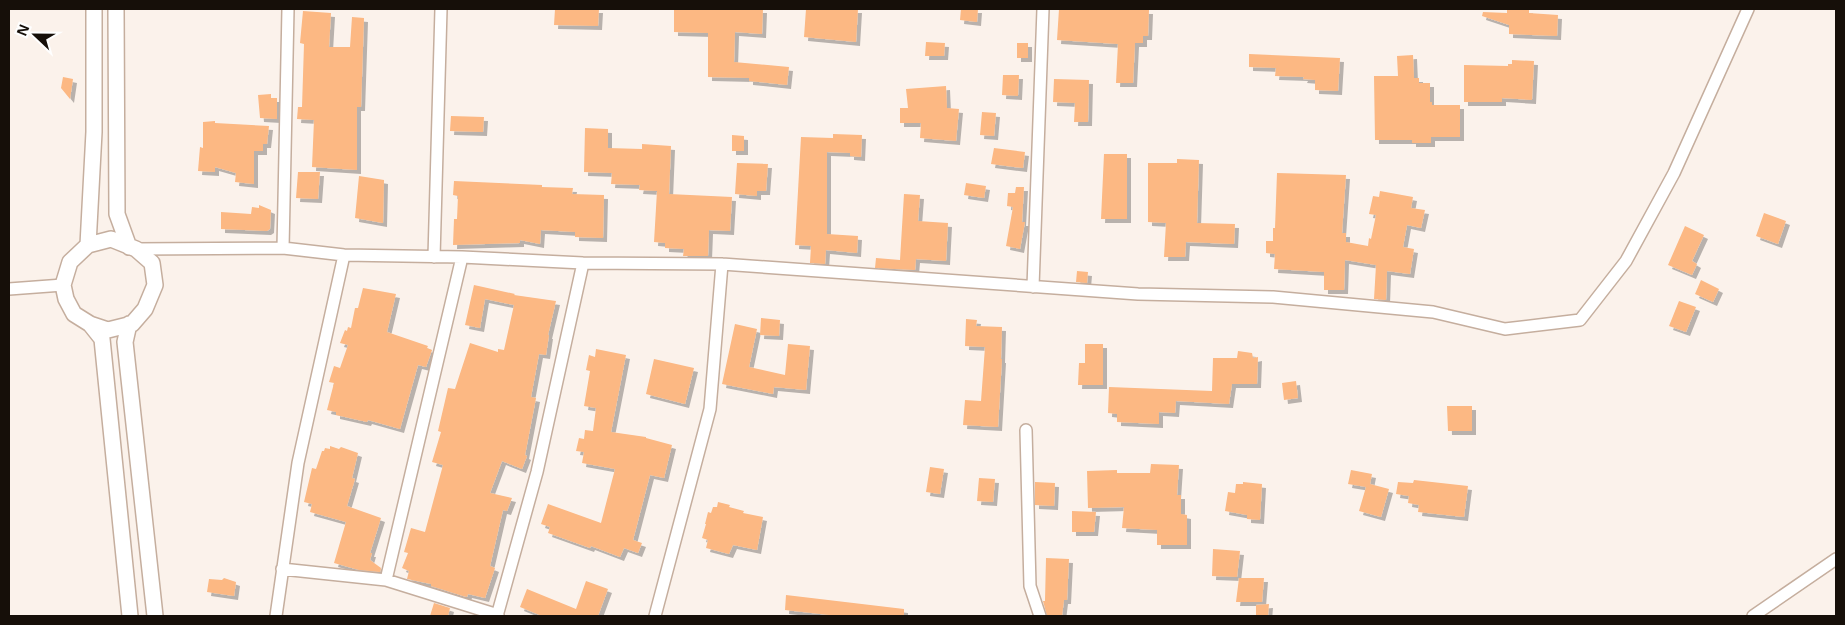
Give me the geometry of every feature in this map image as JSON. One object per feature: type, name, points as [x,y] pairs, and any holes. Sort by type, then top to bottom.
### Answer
[{"type":"main road","points":[[88,244],[94,132],[94,9]]},
{"type":"main road","points":[[116,9],[117,214],[133,248]]},
{"type":"main road","points":[[111,239],[133,248],[152,263],[155,285],[145,309],[132,324],[108,330],[90,324],[74,314],[66,299],[64,285],[70,262],[88,244],[111,239]]},
{"type":"main road","points":[[90,324],[102,339],[130,616]]},
{"type":"main road","points":[[129,324],[125,342],[155,616]]},
{"type":"street","points":[[282,248],[288,9]]},
{"type":"street","points":[[434,257],[441,9]]},
{"type":"street","points":[[1033,287],[1043,9]]},
{"type":"street","points":[[133,248],[282,248],[344,255],[462,257],[583,263],[722,264],[1138,294],[1273,297],[1433,312],[1505,329],[1580,320],[1626,261],[1644,229],[1674,172],[1748,9]]},
{"type":"street","points":[[276,616],[298,463],[344,255]]},
{"type":"street","points":[[386,580],[462,257]]},
{"type":"street","points":[[282,569],[386,580],[498,615],[537,472],[583,263]]},
{"type":"street","points":[[655,616],[710,409],[722,264]]},
{"type":"street","points":[[9,289],[64,285]]},
{"type":"street","points":[[1026,430],[1030,586],[1040,616]]},
{"type":"street","points":[[1753,616],[1836,559]]},
{"type":"building","points":[[555,9],[599,9],[598,26],[554,25]]},
{"type":"building","points":[[674,9],[763,9],[762,34],[735,32],[734,62],[789,67],[787,85],[749,81],[749,78],[708,77],[708,33],[674,32]]},
{"type":"building","points":[[806,9],[858,9],[856,42],[804,37]]},
{"type":"building","points":[[961,9],[978,9],[977,22],[960,20]]},
{"type":"building","points":[[1059,9],[1149,10],[1148,36],[1143,36],[1143,43],[1135,43],[1133,83],[1116,83],[1118,44],[1057,40]]},
{"type":"building","points":[[1507,9],[1529,9],[1529,13],[1558,15],[1557,36],[1509,34],[1509,25],[1482,16],[1483,12],[1507,13]]},
{"type":"building","points":[[303,11],[331,13],[329,47],[350,47],[352,17],[364,18],[361,107],[357,107],[357,170],[312,167],[314,120],[297,119],[298,107],[302,107],[304,44],[300,43]]},
{"type":"building","points":[[926,42],[945,43],[944,56],[925,56]]},
{"type":"building","points":[[1017,43],[1028,43],[1028,58],[1017,58]]},
{"type":"building","points":[[1249,54],[1340,58],[1338,91],[1315,90],[1315,80],[1303,79],[1304,77],[1275,76],[1276,68],[1249,67]]},
{"type":"building","points":[[1413,55],[1414,78],[1419,78],[1419,83],[1430,83],[1430,102],[1432,102],[1432,105],[1460,105],[1460,137],[1431,137],[1431,143],[1412,143],[1412,140],[1375,140],[1374,76],[1398,76],[1397,56]]},
{"type":"building","points":[[1512,60],[1534,61],[1532,100],[1502,98],[1502,102],[1464,102],[1464,65],[1508,66],[1508,64],[1512,64]]},
{"type":"building","points":[[1003,75],[1019,75],[1018,96],[1002,95]]},
{"type":"building","points":[[63,77],[73,79],[70,99],[61,88]]},
{"type":"building","points":[[1054,79],[1089,80],[1088,122],[1074,122],[1075,103],[1053,102]]},
{"type":"building","points":[[946,86],[947,108],[959,109],[956,141],[920,138],[921,123],[900,123],[900,108],[908,108],[906,89]]},
{"type":"building","points":[[271,94],[271,98],[277,98],[277,119],[260,118],[258,95]]},
{"type":"building","points":[[982,112],[996,113],[994,136],[980,135]]},
{"type":"building","points":[[451,116],[484,117],[483,132],[450,131]]},
{"type":"building","points":[[215,121],[215,123],[269,126],[267,144],[263,144],[263,151],[254,151],[254,184],[235,182],[236,173],[215,167],[215,172],[198,171],[200,147],[203,148],[203,122]]},
{"type":"building","points":[[585,128],[608,129],[608,148],[642,149],[642,144],[671,146],[669,194],[732,197],[730,231],[709,230],[708,256],[683,256],[684,249],[665,248],[665,243],[654,242],[657,191],[639,190],[640,185],[611,184],[612,173],[584,172]]},
{"type":"building","points":[[833,134],[862,135],[861,157],[850,156],[850,153],[827,152],[827,234],[858,236],[857,253],[826,250],[825,264],[810,263],[811,246],[795,245],[801,137],[833,138]]},
{"type":"building","points":[[732,135],[744,136],[744,151],[732,151]]},
{"type":"building","points":[[994,148],[1025,152],[1023,168],[991,164]]},
{"type":"building","points":[[1104,154],[1127,154],[1127,219],[1101,219]]},
{"type":"building","points":[[1177,159],[1199,160],[1197,223],[1235,224],[1234,244],[1186,242],[1185,257],[1164,257],[1166,223],[1148,222],[1148,163],[1177,163]]},
{"type":"building","points":[[737,163],[768,164],[766,191],[757,191],[757,196],[735,194]]},
{"type":"building","points":[[298,172],[320,172],[318,199],[296,198]]},
{"type":"building","points":[[1277,173],[1346,175],[1342,233],[1346,233],[1346,242],[1368,246],[1376,215],[1369,214],[1373,196],[1379,197],[1380,191],[1413,197],[1411,208],[1425,210],[1421,228],[1407,225],[1403,247],[1414,249],[1410,274],[1387,271],[1386,300],[1374,299],[1376,265],[1345,260],[1344,290],[1324,290],[1324,272],[1274,269],[1275,254],[1266,253],[1266,241],[1273,241]]},
{"type":"building","points":[[359,176],[384,180],[383,223],[355,218]]},
{"type":"building","points":[[454,181],[542,185],[542,187],[573,188],[572,194],[604,195],[603,238],[575,237],[575,232],[541,230],[540,244],[520,240],[520,243],[453,245],[454,219],[457,219],[458,196],[453,195]]},
{"type":"building","points":[[966,183],[986,186],[984,198],[964,195]]},
{"type":"building","points":[[1016,187],[1024,187],[1022,222],[1025,222],[1020,249],[1006,246],[1013,207],[1007,206],[1008,193],[1015,193]]},
{"type":"building","points":[[904,194],[920,195],[918,221],[948,223],[946,261],[916,259],[915,270],[875,268],[876,258],[900,260]]},
{"type":"building","points":[[259,205],[271,210],[270,229],[267,231],[221,229],[221,212],[251,214],[252,207],[259,208]]},
{"type":"building","points":[[1764,213],[1786,221],[1778,244],[1756,236]]},
{"type":"building","points":[[1685,226],[1704,235],[1692,261],[1697,264],[1692,275],[1668,265]]},
{"type":"building","points":[[1077,271],[1088,272],[1087,283],[1076,282]]},
{"type":"building","points":[[1701,280],[1719,289],[1713,302],[1695,294]]},
{"type":"building","points":[[474,285],[514,295],[556,301],[548,335],[546,355],[539,354],[531,397],[536,398],[525,455],[527,456],[522,469],[502,461],[490,493],[512,498],[507,511],[503,510],[490,566],[495,568],[485,598],[468,594],[467,597],[431,586],[431,584],[407,579],[409,571],[402,568],[408,553],[404,552],[411,528],[425,532],[443,465],[432,462],[441,432],[438,431],[448,388],[455,389],[470,343],[498,352],[498,349],[504,350],[514,305],[485,299],[480,328],[465,325]]},
{"type":"building","points":[[363,288],[396,294],[387,332],[428,346],[427,348],[432,350],[426,367],[418,365],[400,429],[368,420],[367,422],[336,415],[336,412],[327,410],[334,383],[329,382],[334,366],[340,368],[348,345],[340,343],[345,330],[347,331],[348,327],[351,328],[355,308],[358,308]]},
{"type":"building","points":[[1679,301],[1696,307],[1686,332],[1669,326]]},
{"type":"building","points":[[761,318],[780,320],[779,336],[760,335]]},
{"type":"building","points":[[966,319],[977,320],[976,326],[1002,327],[998,427],[963,425],[965,400],[981,401],[985,347],[965,346]]},
{"type":"building","points":[[735,324],[757,329],[749,367],[785,375],[788,344],[810,346],[806,390],[774,387],[773,394],[722,384]]},
{"type":"building","points":[[1085,344],[1103,344],[1103,385],[1078,385],[1079,363],[1085,363]]},
{"type":"building","points":[[596,349],[626,355],[611,432],[646,437],[672,445],[664,478],[650,475],[633,540],[642,543],[638,553],[624,548],[620,557],[548,533],[550,527],[541,524],[548,504],[601,523],[615,469],[582,463],[584,452],[576,451],[579,438],[584,439],[585,430],[593,431],[596,408],[584,406],[590,371],[586,370],[589,355],[595,357]]},
{"type":"building","points":[[1238,351],[1252,353],[1253,358],[1258,357],[1257,384],[1232,384],[1229,404],[1176,401],[1175,413],[1159,412],[1159,424],[1117,422],[1117,414],[1108,413],[1109,387],[1212,391],[1213,358],[1237,358]]},
{"type":"building","points":[[654,359],[694,368],[685,404],[646,394]]},
{"type":"building","points":[[1296,381],[1298,398],[1284,400],[1282,383]]},
{"type":"building","points":[[1447,406],[1472,406],[1472,431],[1448,431]]},
{"type":"building","points":[[330,446],[339,449],[341,447],[358,453],[352,478],[355,479],[347,506],[381,518],[370,553],[372,553],[370,560],[381,568],[380,572],[359,570],[334,563],[346,522],[310,512],[312,504],[304,502],[312,468],[316,469],[322,451],[325,448],[330,449]]},
{"type":"building","points":[[1151,464],[1179,465],[1177,495],[1181,495],[1181,514],[1187,515],[1187,545],[1157,545],[1157,530],[1122,528],[1124,507],[1088,508],[1087,471],[1117,470],[1117,473],[1150,473]]},
{"type":"building","points":[[930,467],[944,469],[940,494],[926,492]]},
{"type":"building","points":[[1351,470],[1372,474],[1370,484],[1389,489],[1381,517],[1359,511],[1366,487],[1348,484]]},
{"type":"building","points":[[979,478],[995,479],[993,502],[977,501]]},
{"type":"building","points":[[1414,480],[1468,486],[1464,517],[1418,512],[1419,505],[1408,503],[1409,496],[1396,494],[1398,482],[1413,483]]},
{"type":"building","points":[[1035,482],[1055,483],[1054,506],[1035,505]]},
{"type":"building","points":[[1243,482],[1262,484],[1260,520],[1247,519],[1247,515],[1225,511],[1228,492],[1235,493],[1236,484],[1243,484]]},
{"type":"building","points":[[718,502],[744,511],[743,513],[763,517],[757,550],[733,545],[729,554],[706,548],[708,540],[702,538],[708,512],[711,513],[713,507],[717,507]]},
{"type":"building","points":[[1072,511],[1096,512],[1094,532],[1072,532]]},
{"type":"building","points":[[1213,549],[1240,551],[1237,577],[1212,576]]},
{"type":"building","points":[[1046,558],[1069,559],[1067,600],[1064,600],[1062,616],[1047,616],[1043,601],[1045,601]]},
{"type":"building","points":[[224,578],[236,582],[234,596],[207,592],[209,579],[222,580]]},
{"type":"building","points":[[1239,578],[1264,578],[1262,602],[1236,602]]},
{"type":"building","points":[[586,581],[608,589],[598,616],[542,616],[520,607],[527,589],[576,609]]},
{"type":"building","points":[[786,595],[904,609],[904,616],[838,616],[785,610]]},
{"type":"building","points":[[434,603],[450,608],[448,616],[430,616]]},
{"type":"building","points":[[1269,604],[1268,616],[1256,616],[1256,605]]}]
